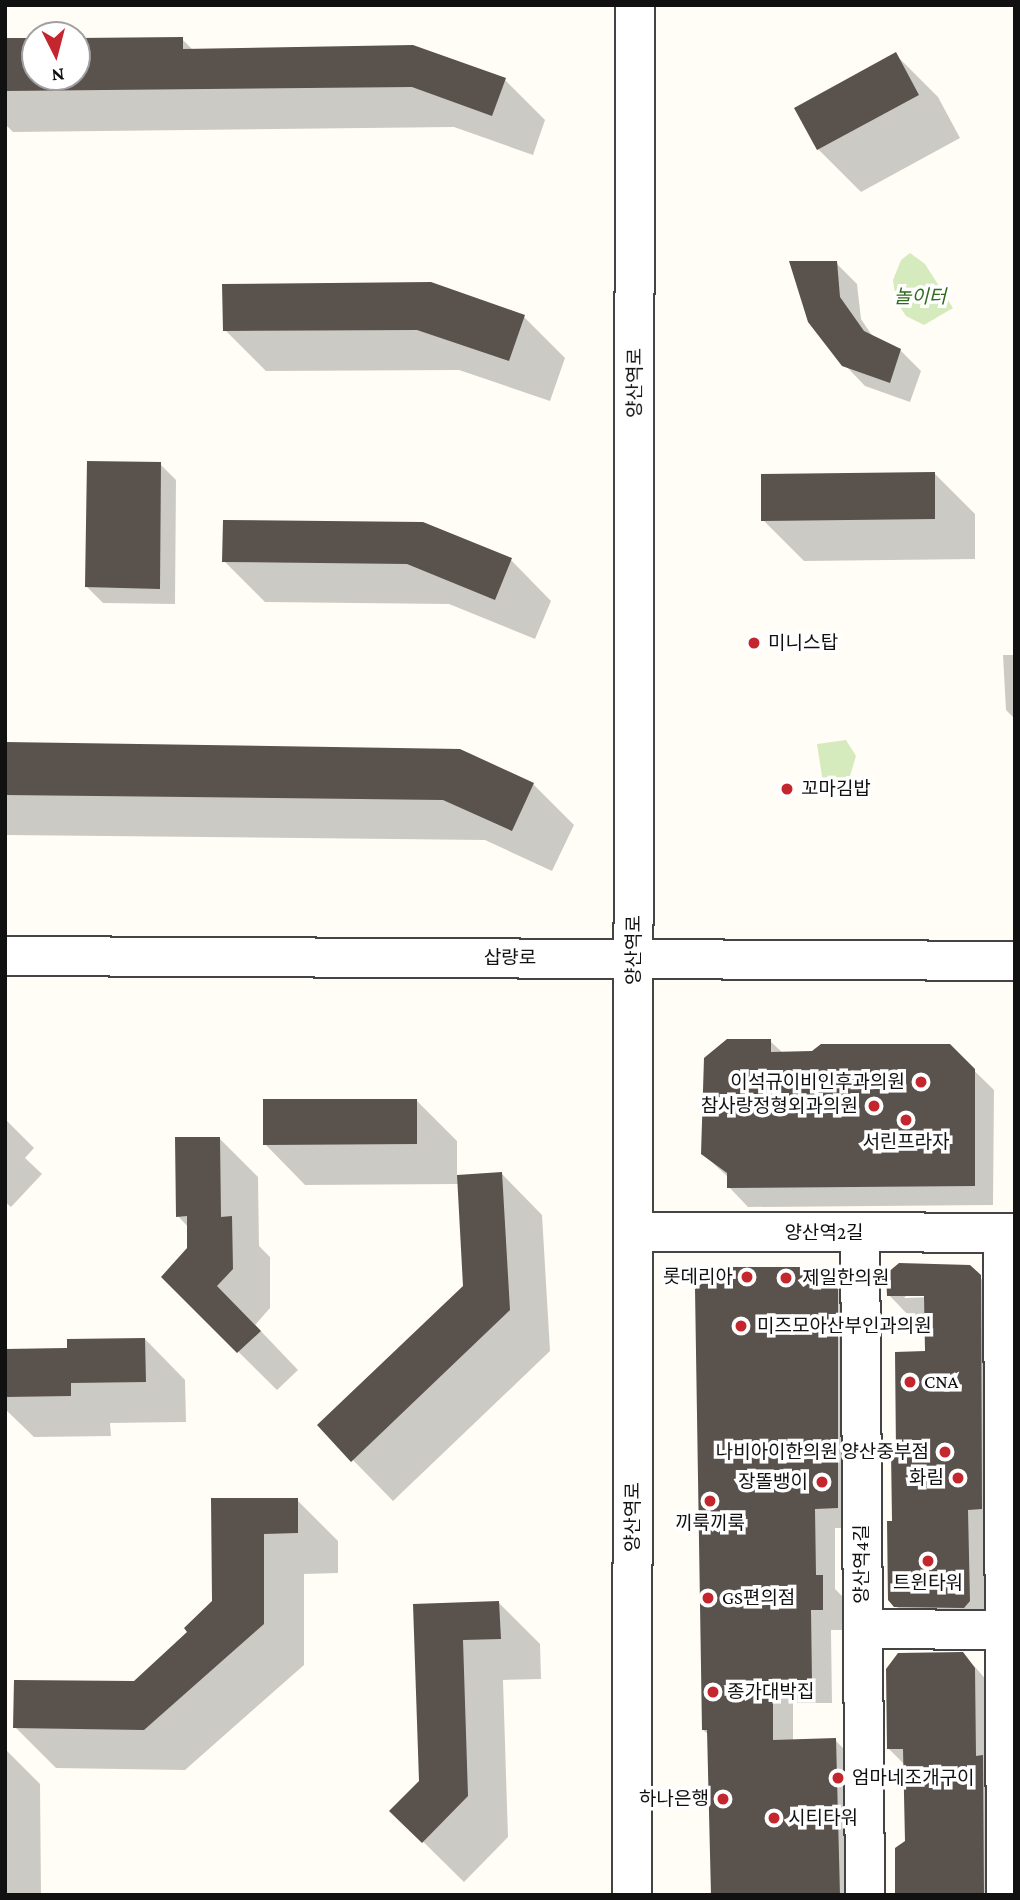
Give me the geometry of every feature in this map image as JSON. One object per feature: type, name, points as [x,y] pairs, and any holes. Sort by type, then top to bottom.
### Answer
[{"type":"street","name":"양산역로","points":[[632,1895],[635,5]]},
{"type":"street","name":"삽량로","points":[[5,956],[1015,961]]},
{"type":"street","name":"양산역2길","points":[[633,1233],[860,1233],[1009,1243]]},
{"type":"street","name":"양산역4길","points":[[860,1233],[865,1895]]},
{"type":"street","points":[[1006,1895],[1010,1630],[1009,1243]]},
{"type":"street","points":[[863,1629],[1010,1630]]},
{"type":"green space","name":"놀이터","points":[[910,253],[925,264],[953,308],[924,325],[906,316],[896,301],[893,280],[901,260]]},
{"type":"green space","points":[[846,740],[856,756],[850,776],[823,783],[817,744]]},
{"type":"building","points":[[183,37],[183,49],[413,45],[506,78],[492,116],[412,87],[91,90],[91,38]]},
{"type":"building","points":[[5,38],[21,38],[21,91],[5,91]]},
{"type":"building","points":[[896,52],[919,95],[817,150],[794,108]]},
{"type":"building","points":[[789,261],[837,261],[840,297],[864,331],[901,349],[890,383],[842,366],[808,322]]},
{"type":"building","points":[[431,282],[525,315],[509,361],[417,330],[223,331],[222,284]]},
{"type":"building","points":[[87,461],[161,462],[160,589],[85,587]]},
{"type":"building","points":[[935,472],[935,519],[761,521],[761,474]]},
{"type":"building","points":[[223,520],[423,522],[512,558],[495,600],[407,564],[222,562]]},
{"type":"building","points":[[5,742],[460,749],[534,783],[512,831],[443,800],[5,795]]},
{"type":"building","points":[[727,1039],[771,1039],[771,1052],[812,1051],[821,1044],[950,1044],[975,1069],[975,1186],[727,1188],[727,1173],[701,1154],[704,1058]]},
{"type":"building","points":[[263,1099],[417,1099],[417,1144],[263,1145]]},
{"type":"building","points":[[175,1137],[220,1137],[221,1217],[232,1216],[233,1269],[217,1286],[261,1331],[237,1353],[161,1277],[187,1248],[187,1216],[176,1217]]},
{"type":"building","points":[[502,1172],[510,1310],[351,1462],[317,1425],[463,1286],[457,1175]]},
{"type":"building","points":[[899,1263],[970,1265],[981,1275],[982,1509],[968,1510],[970,1601],[964,1608],[894,1607],[888,1600],[887,1521],[892,1521],[891,1452],[896,1452],[895,1352],[925,1351],[924,1296],[887,1296],[886,1274]]},
{"type":"building","points":[[723,1267],[827,1267],[838,1278],[838,1508],[815,1509],[816,1575],[823,1575],[823,1610],[811,1610],[812,1683],[773,1684],[773,1740],[836,1738],[840,1895],[711,1895],[707,1730],[702,1730],[695,1289]]},
{"type":"building","points":[[145,1338],[146,1382],[71,1383],[71,1396],[5,1397],[5,1349],[67,1348],[67,1339]]},
{"type":"building","points":[[211,1498],[298,1498],[298,1533],[264,1534],[264,1624],[144,1730],[13,1728],[14,1680],[134,1681],[187,1632],[184,1628],[212,1601]]},
{"type":"building","points":[[499,1601],[501,1639],[463,1640],[468,1796],[422,1843],[389,1811],[419,1781],[413,1604]]},
{"type":"building","points":[[963,1652],[975,1668],[976,1756],[983,1755],[984,1895],[895,1895],[895,1848],[905,1841],[903,1749],[887,1749],[886,1669],[898,1653]]},
{"type":"place","name":"미니스탑","points":[[754,643]]},
{"type":"place","name":"꼬마김밥","points":[[787,789]]},
{"type":"place","name":"이석규이비인후과의원","points":[[921,1082]]},
{"type":"place","name":"참사랑정형외과의원","points":[[874,1106]]},
{"type":"place","name":"서린프라자","points":[[906,1120]]},
{"type":"place","name":"롯데리아","points":[[747,1277]]},
{"type":"place","name":"제일한의원","points":[[786,1278]]},
{"type":"place","name":"미즈모아산부인과의원","points":[[741,1326]]},
{"type":"place","name":"CNA","points":[[910,1382]]},
{"type":"place","name":"나비아이한의원 양산중부점","points":[[945,1452]]},
{"type":"place","name":"화림","points":[[958,1478]]},
{"type":"place","name":"장똘뱅이","points":[[822,1482]]},
{"type":"place","name":"끼룩끼룩","points":[[710,1501]]},
{"type":"place","name":"트윈타워","points":[[928,1561]]},
{"type":"place","name":"GS편의점","points":[[708,1598]]},
{"type":"place","name":"종가대박집","points":[[713,1692]]},
{"type":"place","name":"엄마네조개구이","points":[[838,1778]]},
{"type":"place","name":"하나은행","points":[[723,1799]]},
{"type":"place","name":"시티타워","points":[[774,1818]]}]
